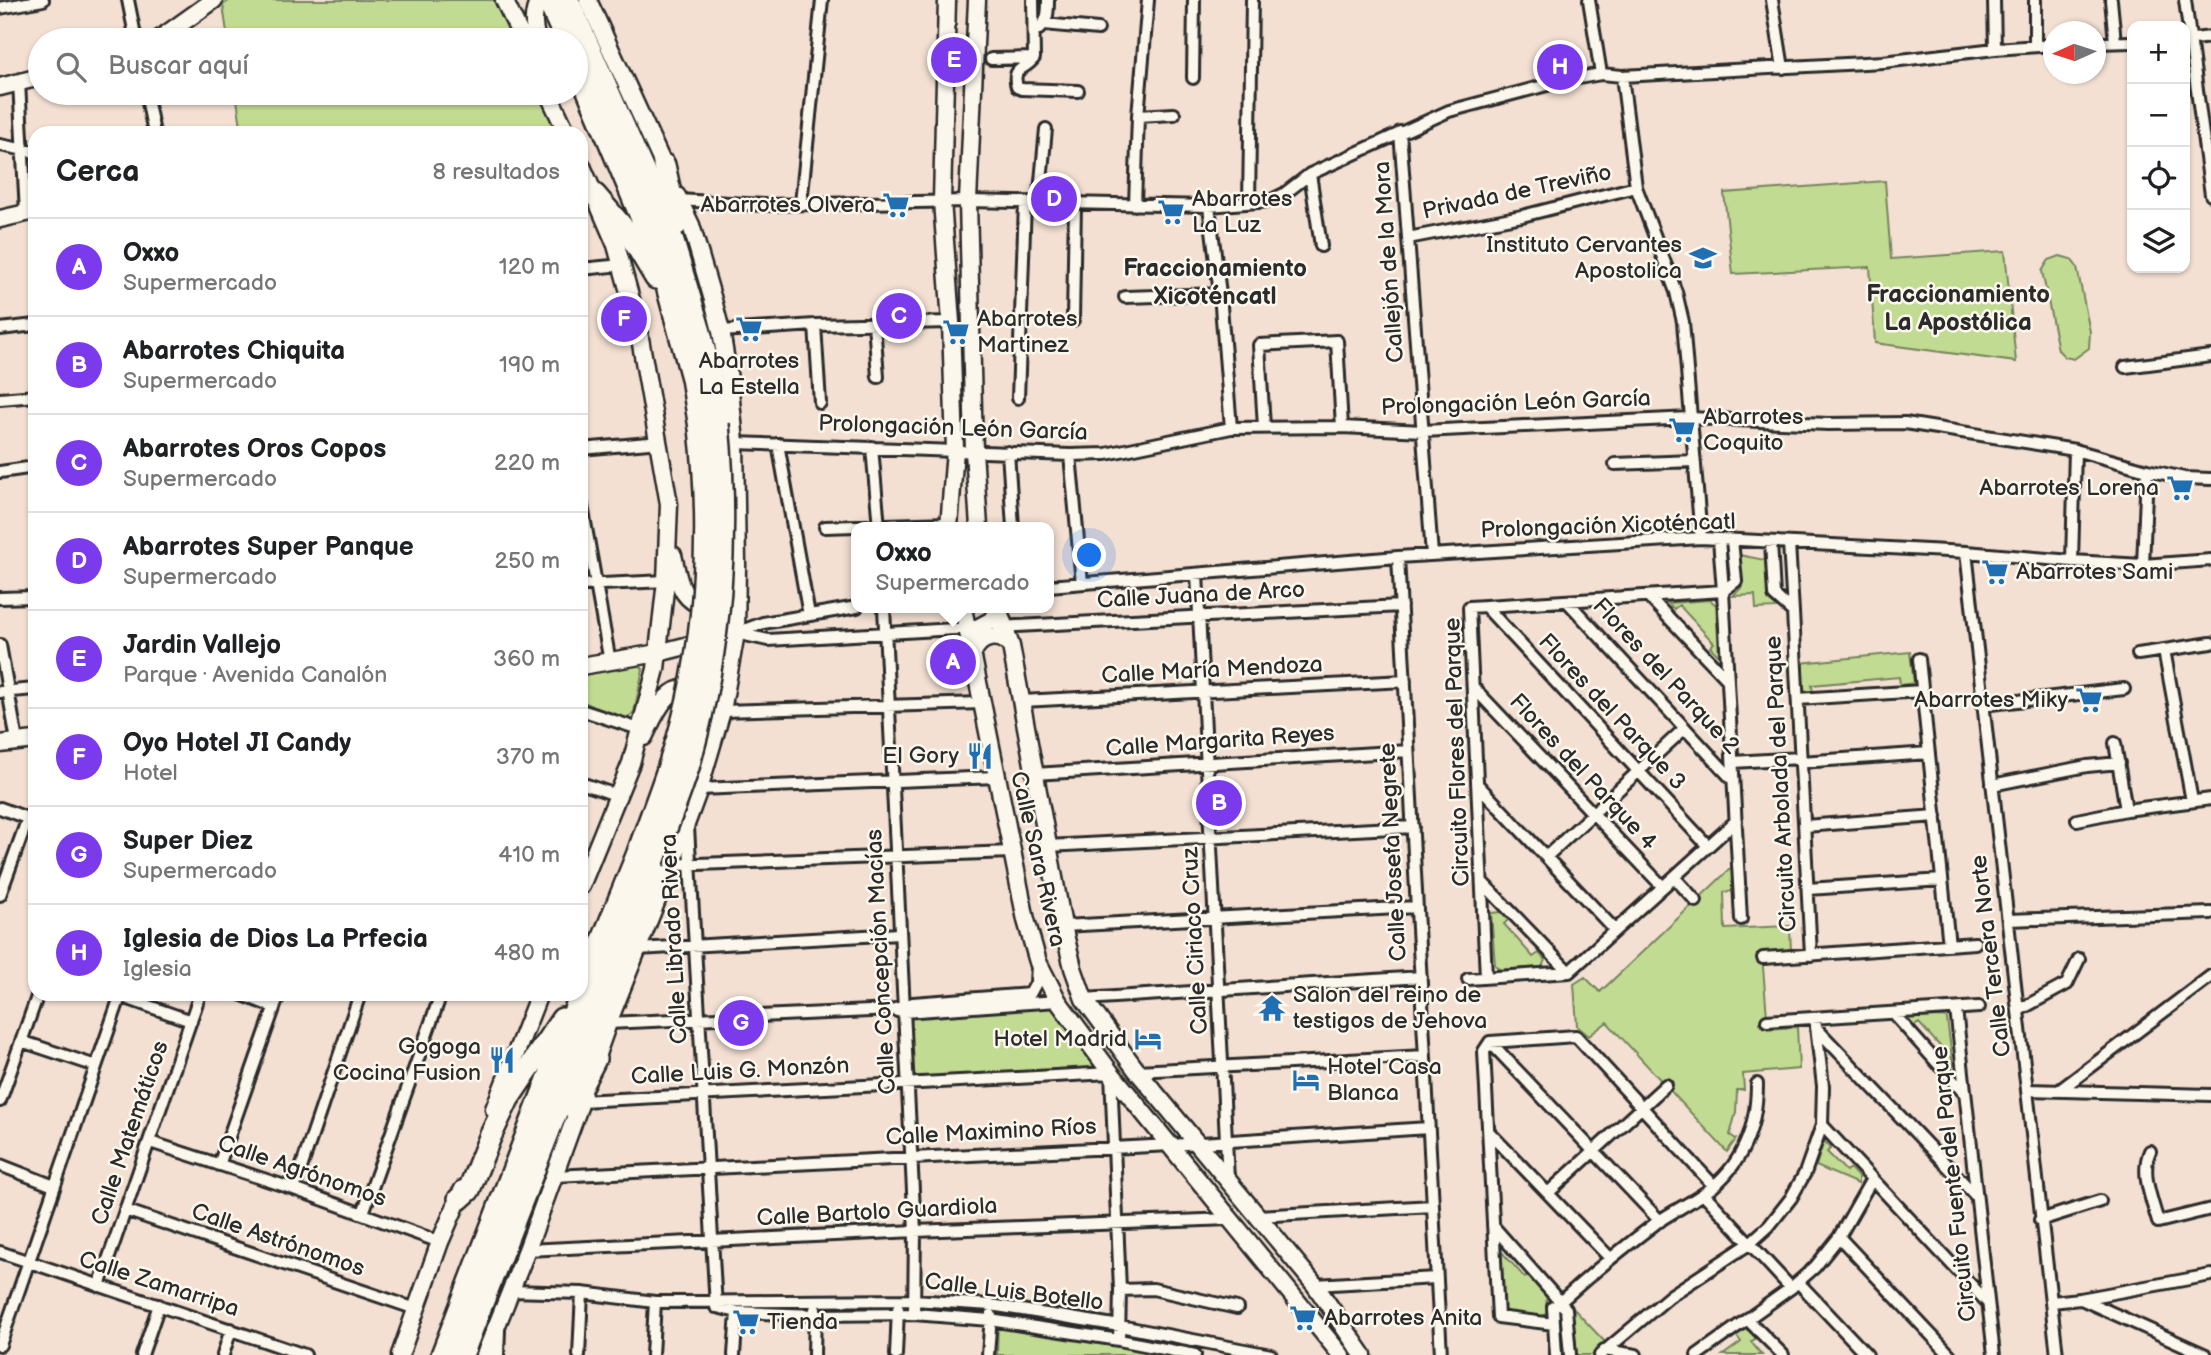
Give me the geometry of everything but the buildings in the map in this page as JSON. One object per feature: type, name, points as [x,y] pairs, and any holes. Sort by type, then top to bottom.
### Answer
[{"type":"highway","points":[[548,0],[561,28]]},
{"type":"highway","points":[[568,0],[578,28]]},
{"type":"highway","points":[[588,54],[661,264],[700,331]]},
{"type":"highway","points":[[588,82],[615,127]]},
{"type":"highway","points":[[462,1355],[654,860],[673,755],[695,663],[704,590],[705,472],[709,426],[692,378],[700,331],[664,165]]},
{"type":"highway","points":[[588,195],[638,248],[656,276],[700,331]]},
{"type":"highway","points":[[588,979],[654,860]]},
{"type":"highway","points":[[460,1199],[469,1190],[508,1099],[575,1001]]},
{"type":"highway","points":[[442,1355],[578,1001]]},
{"type":"highway","points":[[536,1164],[551,1144],[595,1059]]},
{"type":"street","points":[[0,8],[43,0]]},
{"type":"street","points":[[128,0],[134,28]]},
{"type":"street","points":[[534,28],[534,10],[539,0]]},
{"type":"street","points":[[578,0],[598,22]]},
{"type":"street","points":[[485,1355],[527,1251],[608,1023],[638,949],[654,860],[688,821],[722,711],[736,633],[735,443],[729,379],[700,331],[691,225],[588,0]]},
{"type":"street","points":[[801,204],[822,0]]},
{"type":"street","points":[[947,0],[942,201],[951,321],[955,450],[949,522]]},
{"type":"street","points":[[977,0],[968,201],[974,451],[979,522]]},
{"type":"street","points":[[1033,0],[1034,58],[1016,74],[1017,87],[1078,91]]},
{"type":"street","points":[[1034,32],[1044,24],[1048,0]]},
{"type":"street","points":[[1135,205],[1138,116],[1148,0]]},
{"type":"street","points":[[1193,78],[1194,0]]},
{"type":"street","points":[[1249,203],[1252,0]]},
{"type":"street","points":[[1589,0],[1601,74]]},
{"type":"street","points":[[1772,0],[1783,68]]},
{"type":"street","points":[[1994,0],[1995,49]]},
{"type":"street","points":[[2035,0],[2035,46]]},
{"type":"street","points":[[2111,0],[2115,42]]},
{"type":"street","points":[[2185,0],[2186,21]]},
{"type":"street","points":[[173,28],[205,3]]},
{"type":"street","points":[[508,4],[518,28]]},
{"type":"street","points":[[1044,24],[1098,29]]},
{"type":"street","points":[[2190,40],[2211,37]]},
{"type":"street","points":[[2106,42],[2127,42]]},
{"type":"street","points":[[678,200],[764,205],[968,201],[1209,206],[1270,201],[1310,174],[1449,111],[1562,80],[1601,74],[1622,76],[1884,62],[2043,46]]},
{"type":"street","points":[[991,59],[1034,58]]},
{"type":"street","points":[[2190,59],[2211,195]]},
{"type":"street","points":[[1622,76],[1636,187],[1676,292],[1683,322],[1701,538]]},
{"type":"street","points":[[0,87],[28,80]]},
{"type":"street","points":[[19,82],[28,194]]},
{"type":"street","points":[[148,105],[153,126]]},
{"type":"street","points":[[555,105],[564,126]]},
{"type":"street","points":[[1138,116],[1174,114]]},
{"type":"street","points":[[1039,202],[1046,129]]},
{"type":"street","name":"Callejón de la Mora","points":[[1400,132],[1432,555]]},
{"type":"street","points":[[0,145],[28,150]]},
{"type":"street","points":[[1310,174],[1321,246]]},
{"type":"street","name":"Privada de Treviño","points":[[1408,238],[1522,216],[1636,187]]},
{"type":"street","points":[[588,195],[622,265],[637,321],[669,504],[666,582],[656,669],[631,763]]},
{"type":"street","points":[[1017,398],[1025,203]]},
{"type":"street","points":[[1073,320],[1075,204]]},
{"type":"street","points":[[1209,206],[1220,294],[1231,428]]},
{"type":"street","points":[[0,219],[28,212]]},
{"type":"street","points":[[588,268],[622,265]]},
{"type":"street","points":[[1125,297],[1220,294]]},
{"type":"street","points":[[700,331],[951,321]]},
{"type":"street","points":[[874,323],[878,377]]},
{"type":"street","points":[[816,325],[820,404]]},
{"type":"street","points":[[0,329],[28,327]]},
{"type":"street","points":[[1264,427],[1259,345],[1336,341],[1342,427]]},
{"type":"street","points":[[2125,367],[2211,356]]},
{"type":"street","points":[[0,399],[28,397]]},
{"type":"street","name":"Prolongación León García","points":[[735,443],[1070,455],[1106,454],[1231,428],[1342,427],[1423,431],[1690,418],[1828,424],[1905,423],[2075,450],[2184,478],[2211,479]]},
{"type":"street","points":[[588,448],[660,442]]},
{"type":"street","points":[[778,444],[809,615]]},
{"type":"street","points":[[872,447],[879,522]]},
{"type":"street","points":[[2072,561],[2075,450]]},
{"type":"street","points":[[1008,452],[1013,522]]},
{"type":"street","points":[[1070,455],[1082,583]]},
{"type":"street","points":[[1615,464],[1694,461]]},
{"type":"street","points":[[0,472],[28,468]]},
{"type":"street","points":[[2143,565],[2147,470]]},
{"type":"street","points":[[825,527],[851,527]]},
{"type":"street","points":[[668,532],[685,596],[696,605],[711,611],[728,607],[731,604],[737,565]]},
{"type":"street","name":"Prolongación Xicoténcatl","points":[[1054,586],[1398,557],[1701,538],[1966,552],[2143,565],[2211,560]]},
{"type":"street","points":[[1718,539],[1741,919]]},
{"type":"street","points":[[588,540],[610,662]]},
{"type":"street","points":[[1723,591],[1736,581],[1732,540]]},
{"type":"street","name":"Circuito Arbolada del Parque","points":[[1771,542],[1774,595],[1793,612]]},
{"type":"street","name":"Circuito Arbolada del Parque","points":[[1790,543],[1811,955]]},
{"type":"street","name":"Calle Tercera Norte","points":[[1966,552],[2057,1355]]},
{"type":"street","name":"Calle Josefa Negrete","points":[[1398,557],[1441,1355]]},
{"type":"street","name":"Calle Ciriaco Cruz","points":[[1197,574],[1228,1180]]},
{"type":"street","points":[[588,585],[666,582]]},
{"type":"street","name":"Circuito Flores del Parque","points":[[1486,977],[1469,607],[1723,591]]},
{"type":"street","points":[[1648,596],[1728,680]]},
{"type":"street","points":[[0,598],[28,597]]},
{"type":"street","name":"Flores del Parque 2","points":[[1567,601],[1734,780]]},
{"type":"street","name":"Calle Juana de Arco","points":[[1000,613],[1199,616],[1401,606]]},
{"type":"street","name":"Flores del Parque 3","points":[[1485,606],[1709,846]]},
{"type":"street","points":[[588,665],[658,653],[736,633],[763,623],[851,608]]},
{"type":"street","name":"Calle Concepción Macías","points":[[884,613],[915,1231],[914,1314]]},
{"type":"street","name":"Calle Sara Rivera","points":[[965,613],[972,628],[973,653],[1011,852],[1038,962],[1058,1001],[1111,1073],[1341,1355]]},
{"type":"street","points":[[736,633],[768,640],[972,628],[992,620],[1000,613]]},
{"type":"street","name":"Calle Sara Rivera","points":[[1000,613],[1011,646],[1063,926],[1084,999],[1137,1071],[1315,1285],[1363,1355]]},
{"type":"street","points":[[973,653],[981,641],[990,638],[1001,638],[1011,646]]},
{"type":"street","points":[[2138,654],[2211,643]]},
{"type":"street","points":[[0,645],[4,692],[17,741]]},
{"type":"street","points":[[2164,650],[2192,801]]},
{"type":"street","points":[[1919,659],[1949,945]]},
{"type":"street","name":"Calle María Mendoza","points":[[1022,701],[1405,681]]},
{"type":"street","name":"Flores del Parque 4","points":[[1473,687],[1663,887]]},
{"type":"street","points":[[588,855],[663,700],[673,692],[691,689],[706,695],[713,704],[713,741]]},
{"type":"street","points":[[1982,705],[2124,689]]},
{"type":"street","points":[[4,692],[28,690]]},
{"type":"street","points":[[1798,699],[1922,691]]},
{"type":"street","points":[[722,711],[982,703]]},
{"type":"street","points":[[588,712],[639,729]]},
{"type":"street","points":[[1546,856],[1685,728]]},
{"type":"street","points":[[0,744],[28,740]]},
{"type":"street","points":[[2115,743],[2126,810]]},
{"type":"street","name":"Calle Margarita Reyes","points":[[1034,774],[1408,751]]},
{"type":"street","points":[[1732,762],[1929,753]]},
{"type":"street","points":[[1992,785],[2087,766],[2119,763]]},
{"type":"street","points":[[699,789],[996,777]]},
{"type":"street","points":[[1477,783],[1615,930]]},
{"type":"street","points":[[588,785],[616,795]]},
{"type":"street","points":[[2077,820],[2126,810],[2211,799]]},
{"type":"street","points":[[0,808],[28,818]]},
{"type":"street","points":[[1805,826],[1936,816]]},
{"type":"street","name":"Calle Librado Rivera","points":[[688,821],[713,1241],[713,1304]]},
{"type":"street","points":[[1468,979],[1569,972],[1736,821]]},
{"type":"street","points":[[0,895],[28,826]]},
{"type":"street","points":[[1047,846],[1413,827]]},
{"type":"street","points":[[654,860],[691,864],[1011,852]]},
{"type":"street","points":[[1674,877],[1696,901]]},
{"type":"street","points":[[1808,889],[1942,880]]},
{"type":"street","points":[[1482,882],[1569,972]]},
{"type":"street","points":[[1063,926],[1417,907]]},
{"type":"street","points":[[2008,920],[2211,914]]},
{"type":"street","points":[[638,949],[899,934]]},
{"type":"street","name":"Circuito Arbolada del Parque","points":[[1763,958],[1975,943]]},
{"type":"street","points":[[2019,1010],[2067,984],[2078,959]]},
{"type":"street","points":[[904,1009],[913,1003],[1030,994],[1036,983],[1038,962]]},
{"type":"street","points":[[2060,1090],[2211,975]]},
{"type":"street","points":[[1084,999],[1420,977]]},
{"type":"street","points":[[0,1101],[35,1001]]},
{"type":"street","points":[[0,1345],[118,1001]]},
{"type":"street","points":[[136,1001],[191,1021]]},
{"type":"street","name":"Calle Matemáticos","points":[[99,1286],[198,1001]]},
{"type":"street","points":[[258,1001],[274,1007]]},
{"type":"street","points":[[219,1164],[276,1001]]},
{"type":"street","points":[[294,1189],[358,1001]]},
{"type":"street","points":[[363,1213],[439,1001]]},
{"type":"street","points":[[400,1355],[440,1242],[460,1199],[536,1001]]},
{"type":"street","points":[[608,1023],[1058,1001]]},
{"type":"street","points":[[1767,1021],[1816,1023],[1893,1013],[1979,1007]]},
{"type":"street","name":"Circuito Fuente del Parque","points":[[1956,1009],[1994,1355]]},
{"type":"street","points":[[1893,1013],[1965,1094]]},
{"type":"street","points":[[1602,1353],[1670,1296],[1749,1244],[1779,1215],[1799,1186],[1822,1125],[1824,1086],[1816,1023]]},
{"type":"street","points":[[1816,1023],[1976,1196]]},
{"type":"street","points":[[1490,1042],[1576,1036],[1714,1186]]},
{"type":"street","points":[[21,1041],[96,1066]]},
{"type":"street","points":[[1490,1042],[1484,1051],[1498,1317],[1554,1324]]},
{"type":"street","points":[[1490,1042],[1660,1221]]},
{"type":"street","points":[[1137,1071],[1425,1056]]},
{"type":"street","points":[[1111,1073],[1120,1290],[1119,1340]]},
{"type":"street","name":"Calle Luis G. Monzón","points":[[582,1101],[1111,1073]]},
{"type":"street","points":[[1556,1355],[1553,1307],[1610,1258],[1660,1221],[1704,1194],[1731,1170],[1749,1136],[1757,1084]]},
{"type":"street","points":[[1548,1193],[1666,1086]]},
{"type":"street","points":[[2028,1090],[2211,1095]]},
{"type":"street","points":[[1822,1125],[1988,1303]]},
{"type":"street","name":"Calle Maximino Ríos","points":[[555,1176],[1171,1145],[1428,1128]]},
{"type":"street","points":[[1488,1131],[1610,1258]]},
{"type":"street","name":"Calle Agrónomos","points":[[149,1142],[294,1189],[440,1242]]},
{"type":"street","points":[[2150,1151],[2145,1171],[2158,1222],[2211,1209]]},
{"type":"street","points":[[0,1165],[54,1186]]},
{"type":"street","points":[[1697,1355],[1815,1267],[1839,1237],[1872,1179]]},
{"type":"street","points":[[1704,1194],[1749,1244],[1867,1355]]},
{"type":"street","points":[[2040,1220],[2100,1201]]},
{"type":"street","points":[[1257,1216],[1433,1206]]},
{"type":"street","name":"Calle Astrónomos","points":[[125,1210],[416,1309]]},
{"type":"street","name":"Calle Bartolo Guardiola","points":[[527,1251],[915,1231],[1230,1219]]},
{"type":"street","points":[[1493,1226],[1566,1309],[1570,1355]]},
{"type":"street","points":[[1839,1237],[1950,1355]]},
{"type":"street","name":"Calle Zamarripa","points":[[0,1252],[299,1354]]},
{"type":"street","points":[[2052,1302],[2211,1275]]},
{"type":"street","points":[[1315,1285],[1437,1279]]},
{"type":"street","points":[[1120,1290],[1153,1289],[1237,1308]]},
{"type":"street","name":"Calle Luis Botello","points":[[510,1291],[582,1293],[655,1303],[914,1300],[991,1305],[1271,1355]]},
{"type":"street","points":[[579,1355],[582,1293]]},
{"type":"street","points":[[2080,1299],[2206,1355]]},
{"type":"street","points":[[896,1355],[898,1301]]},
{"type":"street","points":[[814,1355],[815,1302]]},
{"type":"street","points":[[652,1355],[655,1303]]},
{"type":"street","name":"Calle Luis Botello","points":[[713,1304],[737,1312],[816,1315],[914,1314],[990,1320],[1195,1355]]},
{"type":"street","points":[[142,1355],[159,1305]]},
{"type":"street","points":[[988,1355],[991,1305]]},
{"type":"street","points":[[734,1355],[737,1312]]},
{"type":"street","points":[[498,1355],[500,1316]]},
{"type":"street","points":[[1748,1319],[1783,1355]]},
{"type":"street","points":[[223,1355],[231,1329]]},
{"type":"street","points":[[1602,1353],[1636,1355]]},
{"type":"green space","points":[[230,0],[497,0],[510,28],[226,28],[223,5]]},
{"type":"green space","points":[[238,105],[544,105],[554,126],[241,126]]},
{"type":"green space","points":[[1885,181],[1891,259],[2005,251],[2016,362],[1875,343],[1870,267],[1733,274],[1724,193]]},
{"type":"green space","points":[[2060,256],[2071,259],[2077,267],[2090,332],[2089,348],[2074,359],[2065,357],[2058,350],[2042,271],[2049,260]]},
{"type":"green space","points":[[1739,555],[1765,560],[1768,600],[1779,608],[1756,609],[1755,595],[1733,596],[1742,587]]},
{"type":"green space","points":[[1710,600],[1716,605],[1719,656],[1710,647],[1714,643],[1679,605],[1674,609],[1668,603]]},
{"type":"green space","points":[[1910,652],[1914,683],[1900,685],[1899,677],[1812,685],[1813,693],[1802,693],[1800,663]]},
{"type":"green space","points":[[639,664],[643,669],[634,712],[626,720],[588,704],[588,671]]},
{"type":"green space","points":[[1732,867],[1732,891],[1724,892],[1725,929],[1790,926],[1791,953],[1762,955],[1768,1029],[1797,1027],[1799,1069],[1743,1074],[1744,1090],[1737,1090],[1736,1112],[1730,1135],[1736,1139],[1727,1152],[1607,1022],[1589,1036],[1577,1026],[1574,984],[1585,977],[1600,992]]},
{"type":"green space","points":[[1503,912],[1509,919],[1504,924],[1533,957],[1539,953],[1545,960],[1542,967],[1500,970],[1495,965],[1491,913]]},
{"type":"green space","points":[[1057,1004],[1107,1071],[909,1082],[904,1013]]},
{"type":"green space","points":[[1947,1019],[1953,1066],[1950,1068],[1941,1059],[1947,1054],[1919,1023],[1913,1027],[1907,1020]]},
{"type":"green space","points":[[1824,1141],[1831,1148],[1827,1152],[1846,1171],[1850,1168],[1858,1177],[1858,1184],[1816,1166]]},
{"type":"green space","points":[[1499,1243],[1504,1245],[1500,1250],[1525,1278],[1530,1274],[1546,1291],[1547,1312],[1543,1317],[1502,1313],[1497,1246]]},
{"type":"green space","points":[[1572,1307],[1605,1342],[1592,1355],[1577,1355]]},
{"type":"green space","points":[[998,1321],[1179,1355],[997,1355]]},
{"type":"green space","points":[[1743,1329],[1756,1338],[1751,1342],[1762,1355],[1723,1355],[1741,1342],[1736,1335]]},
{"type":"place","name":"Jardin Vallejo","points":[[954,60]]},
{"type":"place","name":"Iglesia de Dios La Prfecia","points":[[1560,67]]},
{"type":"place","name":"Abarrotes Super Panque","points":[[1054,199]]},
{"type":"place","name":"Abarrotes Olvera","points":[[896,205]]},
{"type":"place","name":"Abarrotes La Luz","points":[[1171,212]]},
{"type":"place","name":"Instituto Cervantes Apostolica","points":[[1703,258]]},
{"type":"place","name":"Abarrotes Oros Copos","points":[[899,316]]},
{"type":"place","name":"Oyo Hotel JI Candy","points":[[624,319]]},
{"type":"place","name":"Abarrotes La Estella","points":[[749,329]]},
{"type":"place","name":"Abarrotes Martinez","points":[[956,332]]},
{"type":"place","name":"Abarrotes Coquito","points":[[1682,430]]},
{"type":"place","name":"Abarrotes Lorena","points":[[2180,488]]},
{"type":"place","name":"Abarrotes Sami","points":[[1995,572]]},
{"type":"place","name":"Oxxo","points":[[953,662]]},
{"type":"place","name":"Abarrotes Miky","points":[[2089,700]]},
{"type":"place","name":"El Gory","points":[[980,756]]},
{"type":"place","name":"Abarrotes Chiquita","points":[[1219,803]]},
{"type":"place","name":"Salon del reino de testigos de Jehova","points":[[1272,1008]]},
{"type":"place","name":"Super Diez","points":[[741,1023]]},
{"type":"place","name":"Hotel Madrid","points":[[1148,1039]]},
{"type":"place","name":"Gogoga Cocina Fusion","points":[[502,1060]]},
{"type":"place","name":"Hotel Casa Blanca","points":[[1306,1080]]},
{"type":"place","name":"Abarrotes Anita","points":[[1303,1318]]},
{"type":"place","name":"Tienda","points":[[746,1322]]},
{"type":"district","name":"Fraccionamiento Xicoténcatl","points":[[1215,282]]},
{"type":"district","name":"Fraccionamiento La Apostólica","points":[[1958,308]]}]
